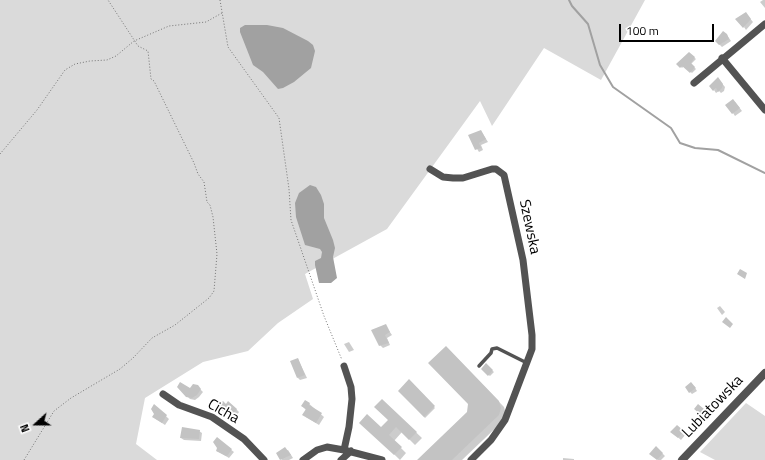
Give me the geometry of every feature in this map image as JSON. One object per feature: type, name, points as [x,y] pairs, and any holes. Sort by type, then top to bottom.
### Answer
[{"type":"street","points":[[694,83],[722,58],[765,24]]},
{"type":"street","points":[[722,58],[765,110]]},
{"type":"street","name":"Szewska","points":[[430,169],[443,177],[453,178],[462,178],[492,169],[496,169],[504,175],[525,272],[532,335],[532,349],[508,413],[498,432],[471,460]]},
{"type":"street","points":[[341,460],[347,451],[352,399],[344,366]]},
{"type":"street","name":"Lubiatowska","points":[[682,460],[765,373]]},
{"type":"street","name":"Cicha","points":[[163,394],[179,406],[212,417],[244,440],[264,460]]},
{"type":"street","points":[[303,460],[323,448],[347,451],[382,460]]},
{"type":"lane","points":[[479,366],[491,354],[492,349],[497,348],[527,363]]},
{"type":"path","points":[[24,460],[54,411],[71,398],[120,369],[134,358],[152,338],[175,325],[212,295],[214,291],[215,272],[217,267],[215,236],[213,217],[210,205],[207,202],[204,182],[198,174],[189,152],[154,81],[151,79],[148,51],[138,46],[134,41],[108,0]]},
{"type":"path","points":[[220,0],[228,47],[279,118],[289,189],[291,220],[324,316],[344,366]]},
{"type":"path","points":[[0,154],[37,110],[65,70],[75,64],[107,60],[116,56],[134,41],[169,26],[206,22],[222,13]]},
{"type":"shaded area","points":[[0,0],[645,0],[601,80],[544,48],[492,126],[480,101],[387,229],[305,274],[313,299],[278,323],[248,351],[203,362],[145,398],[136,444],[157,460],[0,460]]},
{"type":"shaded area","points":[[245,25],[267,25],[283,28],[308,41],[313,45],[315,51],[311,68],[294,82],[278,89],[263,72],[253,65],[240,32],[240,28]]},
{"type":"shaded area","points":[[310,185],[316,187],[321,195],[324,204],[324,218],[335,248],[333,257],[337,278],[331,283],[319,283],[315,261],[321,258],[322,252],[320,249],[305,245],[296,217],[295,203],[299,193]]},
{"type":"shaded area","points":[[746,403],[765,416],[765,460],[715,460],[700,452]]},
{"type":"building","points":[[746,12],[751,19],[743,28],[735,19]]},
{"type":"building","points":[[723,31],[727,34],[729,39],[719,45],[715,41]]},
{"type":"building","points":[[689,52],[695,57],[691,63],[695,67],[690,73],[682,66],[680,68],[676,64]]},
{"type":"building","points":[[718,77],[723,84],[722,88],[718,92],[716,88],[713,91],[709,86]]},
{"type":"building","points":[[733,99],[740,108],[732,114],[725,105]]},
{"type":"building","points":[[481,130],[486,139],[479,143],[481,148],[475,150],[468,135]]},
{"type":"building","points":[[740,269],[747,273],[745,279],[737,274]]},
{"type":"building","points":[[726,317],[733,324],[730,328],[722,322]]},
{"type":"building","points":[[386,324],[390,332],[385,335],[389,343],[379,346],[371,330]]},
{"type":"building","points":[[446,346],[499,401],[501,408],[499,415],[452,460],[417,460],[467,412],[468,404],[428,363]]},
{"type":"building","points":[[298,358],[305,375],[297,378],[290,361]]},
{"type":"building","points":[[486,363],[493,370],[488,376],[481,369]]},
{"type":"building","points":[[409,379],[435,406],[424,417],[398,391]]},
{"type":"building","points":[[180,382],[190,388],[193,384],[198,385],[201,389],[197,395],[192,398],[186,397],[177,387]]},
{"type":"building","points":[[691,382],[696,388],[689,393],[685,387]]},
{"type":"building","points":[[382,399],[417,432],[409,440],[396,427],[389,435],[402,447],[394,455],[359,423],[367,414],[381,427],[388,420],[374,407]]},
{"type":"building","points":[[305,400],[310,403],[309,405],[322,413],[316,423],[302,415],[306,409],[301,406]]},
{"type":"building","points":[[223,401],[226,404],[228,401],[237,409],[232,416],[216,407]]},
{"type":"building","points":[[154,404],[167,415],[162,423],[152,417],[154,414],[151,409]]},
{"type":"building","points":[[698,404],[704,409],[700,414],[694,409]]},
{"type":"building","points":[[677,425],[684,431],[678,438],[670,432]]},
{"type":"building","points":[[182,427],[200,430],[199,439],[180,438]]},
{"type":"building","points":[[217,437],[232,449],[228,455],[226,456],[216,451],[217,448],[213,442]]},
{"type":"building","points":[[656,446],[663,453],[657,460],[649,454]]},
{"type":"building","points":[[285,447],[291,455],[280,460],[276,453]]},
{"type":"waterway","points":[[569,0],[572,6],[588,24],[600,65],[613,87],[671,128],[680,143],[695,148],[718,150],[765,173]]}]
